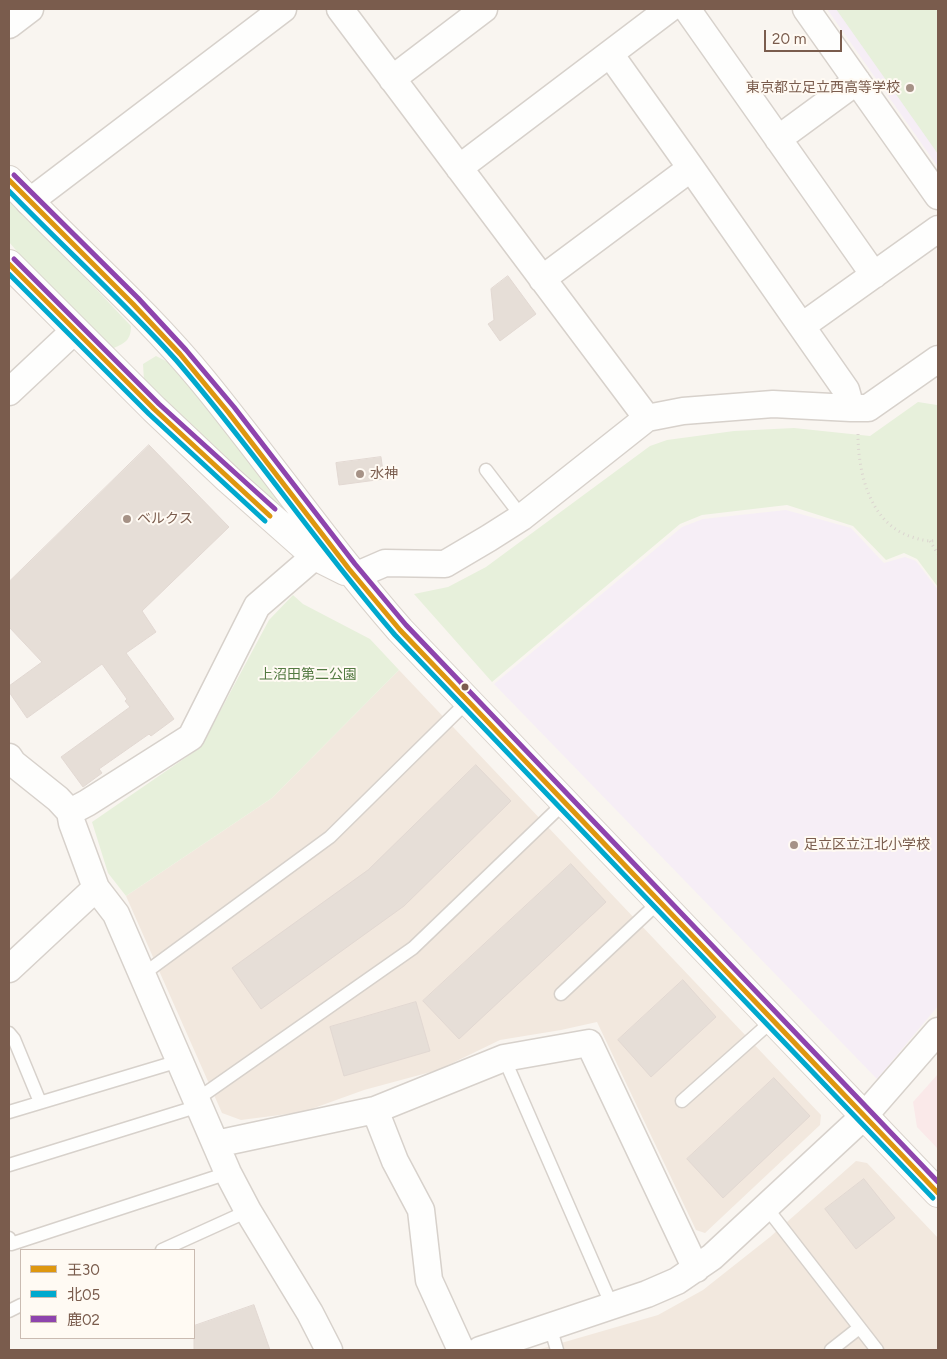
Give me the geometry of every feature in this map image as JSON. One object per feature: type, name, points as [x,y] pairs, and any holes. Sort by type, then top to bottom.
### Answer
[{"type":"street","points":[[9,24],[30,9]]},
{"type":"street","points":[[30,202],[283,9]]},
{"type":"street","points":[[340,9],[647,418]]},
{"type":"street","points":[[392,79],[484,9]]},
{"type":"street","points":[[459,168],[669,9]]},
{"type":"street","points":[[687,9],[874,275]]},
{"type":"street","points":[[806,9],[938,196]]},
{"type":"street","points":[[610,54],[846,390],[854,419]]},
{"type":"street","points":[[778,139],[857,81]]},
{"type":"street","points":[[542,279],[691,168]]},
{"type":"street","points":[[9,180],[158,330],[202,380],[355,576],[400,630],[938,1193]]},
{"type":"street","points":[[802,326],[938,229]]},
{"type":"street","points":[[9,264],[154,409],[228,478],[315,556],[355,576],[385,563],[445,564],[490,538],[522,516],[647,418],[683,412],[773,404],[854,419],[938,360]]},
{"type":"street","points":[[9,392],[76,330]]},
{"type":"street","points":[[70,812],[88,803],[191,737],[257,606],[315,556]]},
{"type":"street","points":[[9,757],[12,763],[58,799],[70,812],[72,823],[96,888],[116,914],[228,1173],[310,1313],[328,1350]]},
{"type":"street","points":[[9,969],[96,888]]},
{"type":"street","points":[[480,1350],[554,1338],[612,1306],[669,1284],[696,1269],[712,1257],[864,1116],[938,1031]]},
{"type":"street","points":[[216,1144],[375,1110],[504,1058],[589,1043],[696,1269]]},
{"type":"street","points":[[375,1110],[395,1161],[421,1210],[429,1280],[461,1350]]},
{"type":"lane","points":[[486,470],[522,516]]},
{"type":"lane","points":[[142,975],[330,837],[468,701]]},
{"type":"lane","points":[[9,1165],[198,1103],[413,948],[565,802]]},
{"type":"lane","points":[[561,994],[660,901]]},
{"type":"lane","points":[[682,1101],[773,1020]]},
{"type":"lane","points":[[9,1033],[14,1039],[40,1102]]},
{"type":"lane","points":[[504,1058],[612,1306]]},
{"type":"lane","points":[[9,1112],[179,1061]]},
{"type":"lane","points":[[9,1238],[11,1244],[228,1173]]},
{"type":"lane","points":[[766,1207],[877,1350]]},
{"type":"lane","points":[[164,1249],[248,1210]]},
{"type":"lane","points":[[831,1350],[860,1328]]},
{"type":"path","points":[[854,419],[862,478],[875,508],[901,534],[930,541],[938,540]]},
{"type":"path","points":[[930,541],[938,554]]},
{"type":"shaded area","name":"東京都立足立西高等学校","points":[[827,9],[938,9],[938,167]]},
{"type":"shaded area","name":"足立区立江北小学校","points":[[786,510],[851,528],[884,563],[905,557],[916,561],[938,590],[938,1006],[877,1079],[494,684],[682,527],[703,519]]},
{"type":"shaded area","points":[[399,670],[821,1115],[820,1125],[705,1233],[696,1230],[597,1022],[500,1040],[438,1070],[364,1090],[303,1112],[241,1120],[222,1113],[126,896],[272,798]]},
{"type":"shaded area","points":[[938,1074],[938,1149],[917,1127],[913,1102]]},
{"type":"shaded area","points":[[856,1161],[867,1163],[938,1238],[938,1350],[537,1350],[658,1315],[703,1290],[770,1237]]},
{"type":"green space","name":"東京都立足立西高等学校","points":[[836,9],[938,9],[938,154]]},
{"type":"green space","points":[[9,197],[131,326],[129,338],[124,343],[114,348],[105,346],[9,242]]},
{"type":"green space","points":[[156,356],[174,365],[299,523],[170,410],[144,381],[143,364]]},
{"type":"green space","points":[[918,402],[938,406],[938,587],[917,559],[904,553],[886,560],[853,526],[787,505],[702,515],[680,524],[492,682],[414,594],[448,587],[486,567],[650,446],[667,440],[734,431],[794,428],[870,436]]},
{"type":"green space","name":"上沼田第二公園","points":[[293,595],[303,604],[370,639],[399,670],[272,798],[126,896],[108,873],[92,822],[201,747],[269,620]]},
{"type":"building","points":[[508,276],[536,314],[500,341],[488,324],[494,320],[491,289]]},
{"type":"building","points":[[149,445],[229,527],[142,611],[156,632],[126,653],[174,719],[99,769],[102,773],[83,787],[61,757],[130,707],[125,701],[127,699],[102,664],[27,718],[9,692],[9,686],[42,662],[9,627],[9,582]]},
{"type":"building","points":[[381,457],[384,479],[339,485],[336,463]]},
{"type":"building","points":[[476,765],[511,801],[404,906],[261,1009],[232,968],[368,870]]},
{"type":"building","points":[[571,864],[606,902],[459,1039],[423,1001]]},
{"type":"building","points":[[683,980],[716,1017],[651,1077],[618,1040]]},
{"type":"building","points":[[416,1002],[430,1051],[344,1076],[330,1027]]},
{"type":"building","points":[[774,1078],[810,1116],[723,1198],[687,1159]]},
{"type":"building","points":[[864,1179],[895,1218],[856,1249],[825,1209]]},
{"type":"building","points":[[254,1305],[270,1350],[194,1350],[195,1326]]},
{"type":"transit line","name":"鹿02","points":[[14,175],[138,298],[186,350],[234,407],[355,564],[406,625],[938,1182]]},
{"type":"transit line","name":"王30","points":[[9,180],[133,304],[180,354],[228,412],[349,569],[400,630],[938,1193]]},
{"type":"transit line","name":"北05","points":[[9,191],[176,360],[395,635],[933,1198]]},
{"type":"transit line","name":"鹿02","points":[[14,259],[159,404],[275,509]]},
{"type":"transit line","name":"王30","points":[[9,264],[154,409],[270,516]]},
{"type":"transit line","name":"北05","points":[[9,274],[149,414],[265,521]]},
{"type":"place","name":"東京都立足立西高等学校","points":[[910,88]]},
{"type":"place","name":"水神","points":[[360,474]]},
{"type":"place","name":"ベルクス","points":[[127,519]]},
{"type":"place","name":"足立区立江北小学校","points":[[794,845]]}]
